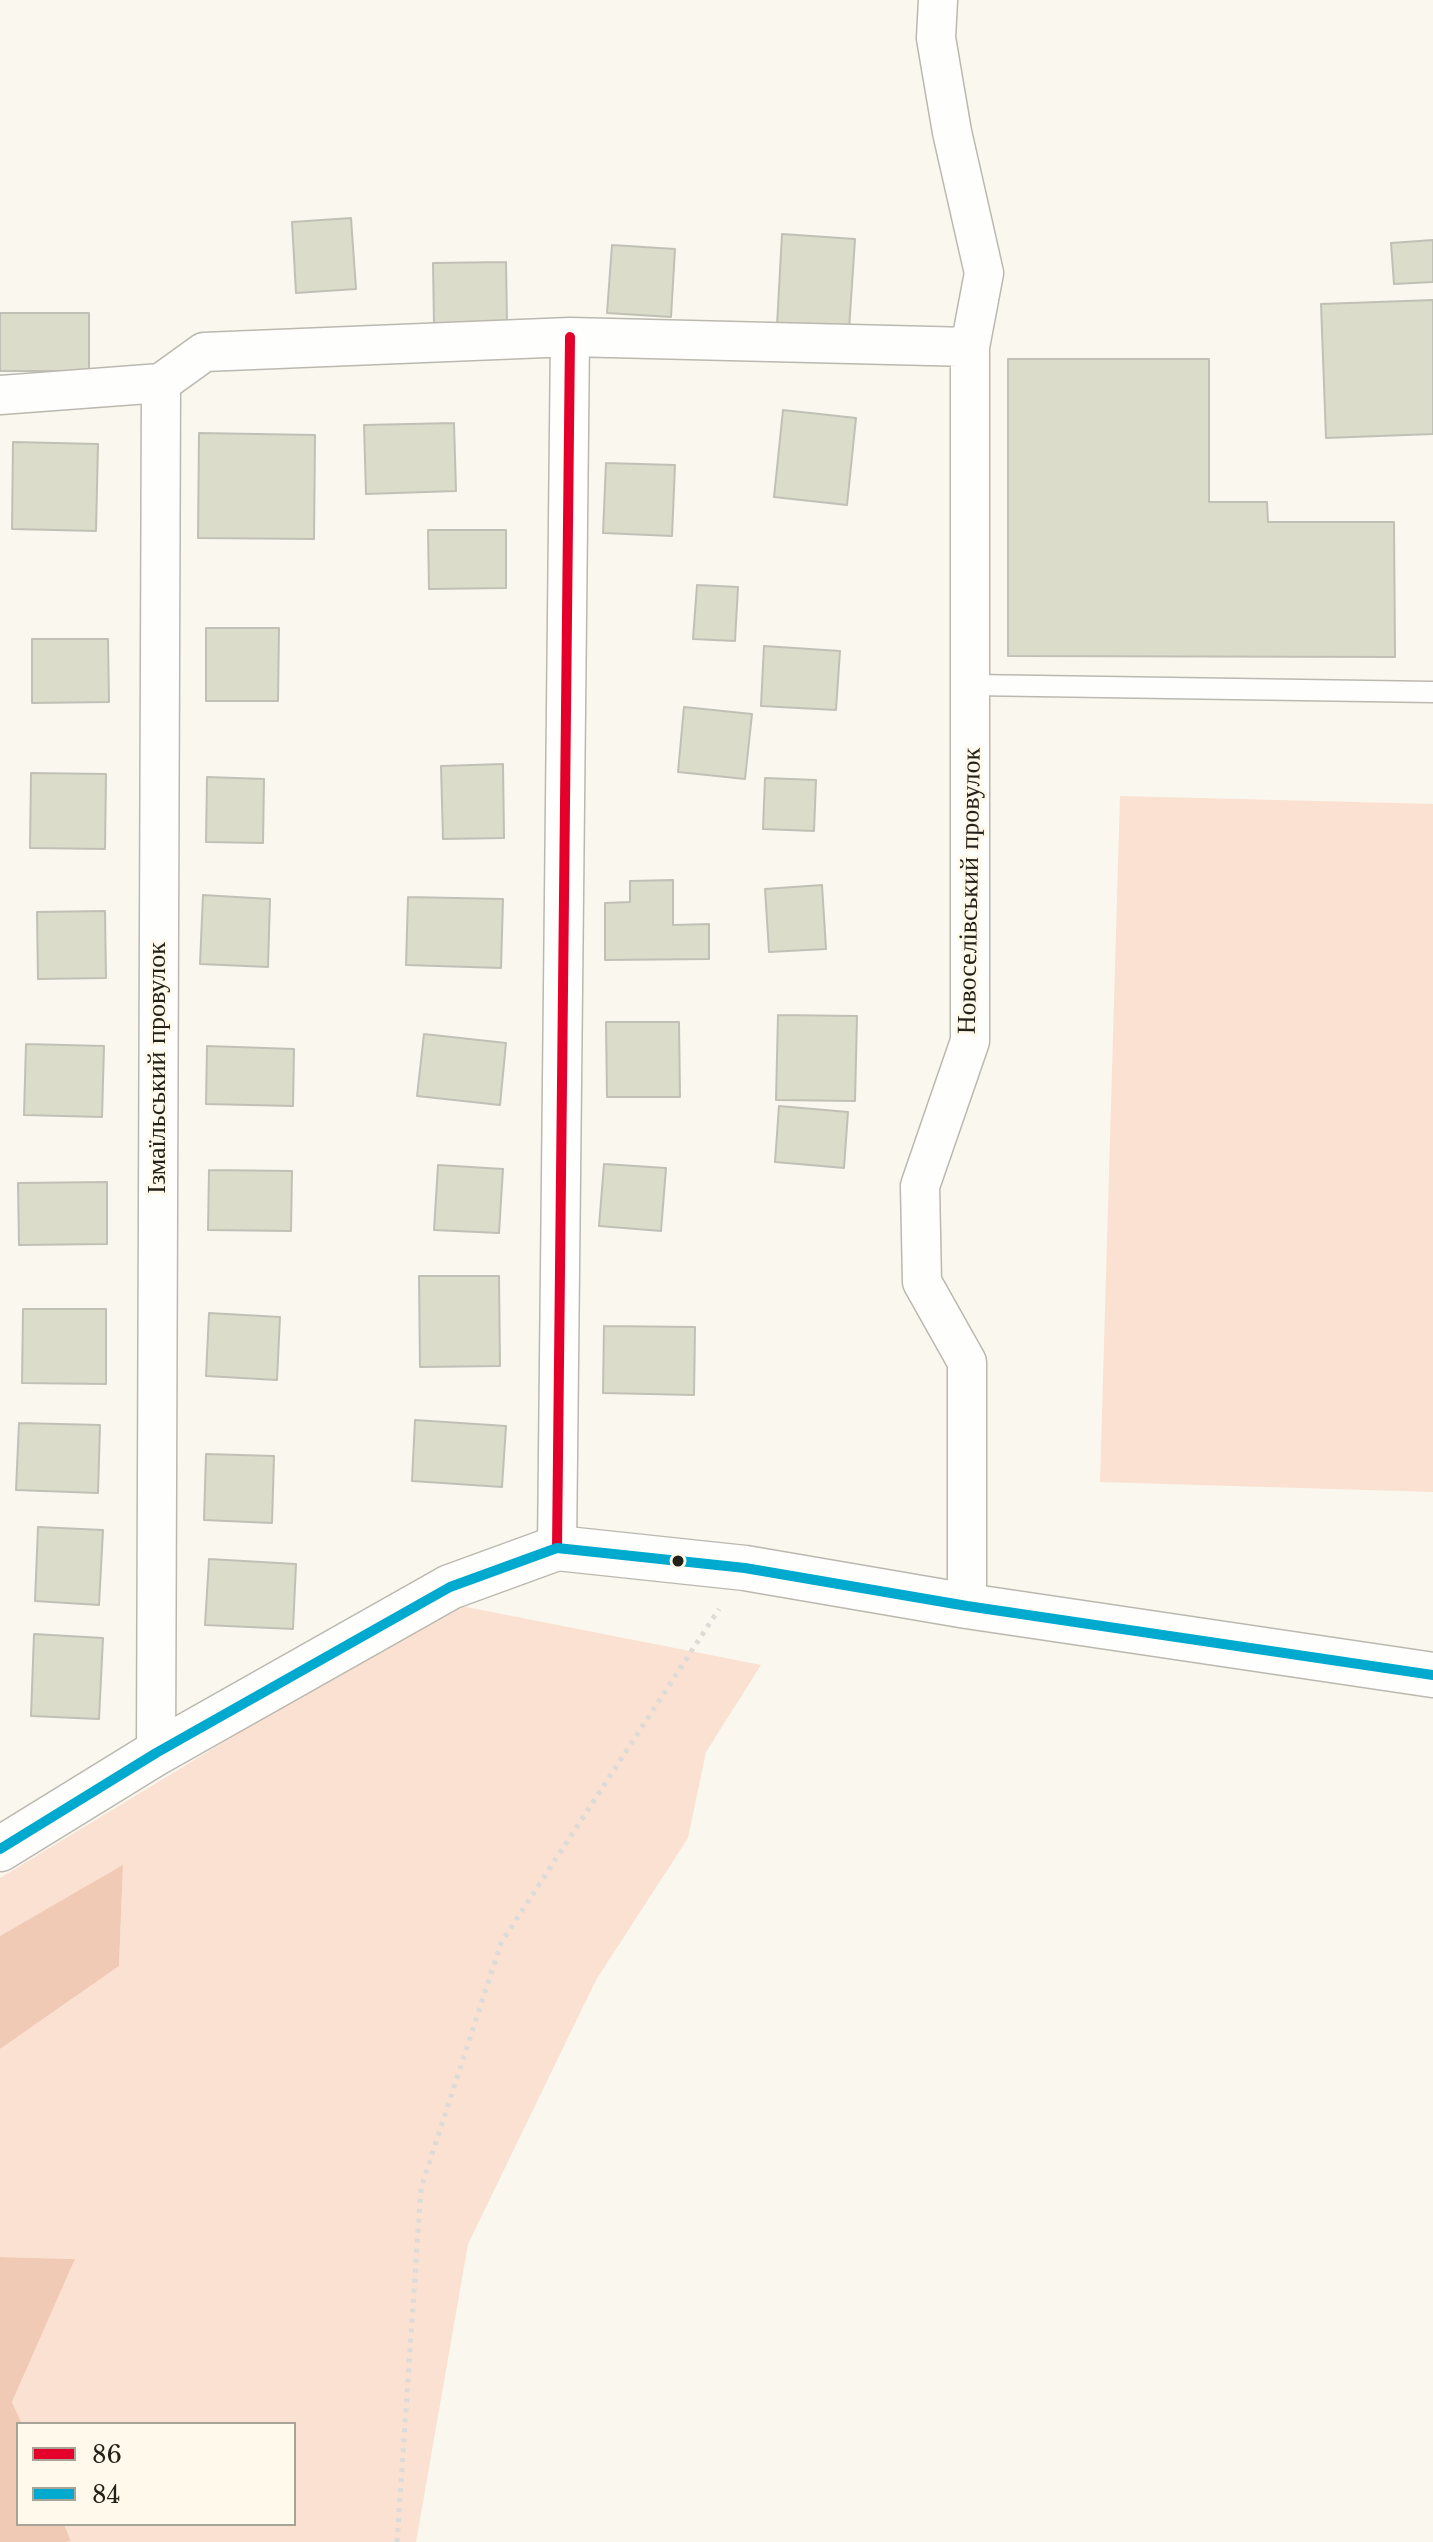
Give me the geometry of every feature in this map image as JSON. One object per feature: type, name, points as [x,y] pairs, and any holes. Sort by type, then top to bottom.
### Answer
[{"type":"street","name":"Новоселівський провулок","points":[[938,0],[936,38],[952,132],[984,273],[970,347],[970,1041],[920,1186],[922,1282],[967,1362],[967,1606]]},
{"type":"street","points":[[0,395],[161,383],[204,352],[570,337],[970,347]]},
{"type":"street","points":[[557,1548],[570,337]]},
{"type":"street","name":"Ізмаїльський провулок","points":[[156,1753],[161,383]]},
{"type":"street","points":[[0,1849],[156,1753],[450,1587],[557,1548],[745,1568],[967,1606],[1433,1675]]},
{"type":"lane","points":[[972,685],[1433,692]]},
{"type":"path","points":[[397,2542],[421,2188],[501,1943],[745,1568]]},
{"type":"shaded area","points":[[1120,796],[1433,804],[1433,1492],[1100,1482]]},
{"type":"shaded area","points":[[451,1604],[761,1665],[706,1752],[688,1838],[596,1980],[468,2244],[416,2542],[66,2542],[71,2540],[65,2526],[296,2526],[296,2422],[21,2422],[12,2402],[75,2259],[0,2257],[0,2049],[119,1966],[123,1866],[0,1936],[0,1878]]},
{"type":"shaded area","points":[[123,1865],[119,1966],[0,2049],[0,1936]]},
{"type":"shaded area","points":[[0,2257],[75,2259],[12,2402],[21,2422],[16,2422],[16,2526],[65,2526],[71,2541],[0,2542]]},
{"type":"building","points":[[351,218],[356,289],[296,293],[292,222]]},
{"type":"building","points":[[782,234],[855,239],[849,330],[777,326]]},
{"type":"building","points":[[1433,240],[1433,282],[1394,284],[1391,243]]},
{"type":"building","points":[[612,245],[675,249],[671,317],[607,313]]},
{"type":"building","points":[[506,262],[507,324],[434,325],[433,263]]},
{"type":"building","points":[[1433,300],[1433,434],[1326,438],[1321,304]]},
{"type":"building","points":[[0,313],[89,313],[89,371],[0,371]]},
{"type":"building","points":[[1008,359],[1209,359],[1209,502],[1267,502],[1268,522],[1394,522],[1395,657],[1008,656]]},
{"type":"building","points":[[783,410],[856,418],[847,505],[774,497]]},
{"type":"building","points":[[454,423],[456,491],[366,494],[364,425]]},
{"type":"building","points":[[199,433],[315,435],[314,539],[198,538]]},
{"type":"building","points":[[13,442],[98,444],[96,531],[12,529]]},
{"type":"building","points":[[606,463],[675,465],[672,536],[603,533]]},
{"type":"building","points":[[428,530],[506,530],[506,588],[429,589]]},
{"type":"building","points":[[697,585],[738,587],[735,641],[693,639]]},
{"type":"building","points":[[206,628],[279,628],[278,701],[206,701]]},
{"type":"building","points":[[32,639],[108,639],[109,702],[32,703]]},
{"type":"building","points":[[764,646],[840,651],[836,710],[761,706]]},
{"type":"building","points":[[684,707],[752,714],[745,779],[678,772]]},
{"type":"building","points":[[503,764],[504,838],[443,839],[441,766]]},
{"type":"building","points":[[31,773],[106,774],[105,849],[30,848]]},
{"type":"building","points":[[207,777],[264,779],[263,843],[206,842]]},
{"type":"building","points":[[765,778],[816,780],[814,831],[763,829]]},
{"type":"building","points":[[673,880],[673,925],[709,924],[709,959],[605,960],[605,903],[630,902],[630,881]]},
{"type":"building","points":[[822,885],[826,949],[769,952],[765,889]]},
{"type":"building","points":[[203,895],[270,899],[268,967],[200,964]]},
{"type":"building","points":[[408,897],[503,899],[501,968],[406,965]]},
{"type":"building","points":[[105,911],[106,978],[38,979],[37,912]]},
{"type":"building","points":[[778,1015],[857,1016],[855,1101],[776,1100]]},
{"type":"building","points":[[606,1022],[679,1022],[680,1097],[607,1097]]},
{"type":"building","points":[[424,1034],[506,1043],[500,1105],[417,1096]]},
{"type":"building","points":[[26,1044],[104,1046],[102,1117],[24,1115]]},
{"type":"building","points":[[207,1046],[294,1049],[293,1106],[206,1104]]},
{"type":"building","points":[[779,1106],[848,1112],[844,1168],[775,1162]]},
{"type":"building","points":[[604,1164],[666,1168],[661,1231],[599,1226]]},
{"type":"building","points":[[438,1165],[503,1169],[499,1233],[434,1230]]},
{"type":"building","points":[[209,1170],[292,1171],[291,1231],[208,1230]]},
{"type":"building","points":[[107,1182],[107,1244],[19,1245],[18,1183]]},
{"type":"building","points":[[419,1276],[499,1276],[500,1366],[420,1367]]},
{"type":"building","points":[[23,1309],[106,1309],[106,1384],[22,1383]]},
{"type":"building","points":[[209,1313],[280,1317],[277,1380],[206,1376]]},
{"type":"building","points":[[604,1326],[695,1327],[694,1395],[603,1393]]},
{"type":"building","points":[[415,1420],[506,1426],[502,1487],[412,1481]]},
{"type":"building","points":[[19,1423],[100,1425],[98,1493],[16,1490]]},
{"type":"building","points":[[206,1454],[274,1456],[272,1523],[204,1520]]},
{"type":"building","points":[[38,1527],[103,1530],[99,1605],[35,1601]]},
{"type":"building","points":[[209,1559],[296,1564],[293,1629],[205,1625]]},
{"type":"building","points":[[34,1634],[103,1638],[99,1719],[31,1716]]},
{"type":"transit line","name":"86","points":[[557,1548],[570,337]]},
{"type":"transit line","name":"84","points":[[0,1849],[156,1753],[450,1587],[557,1548],[745,1568],[967,1606],[1433,1675]]}]
